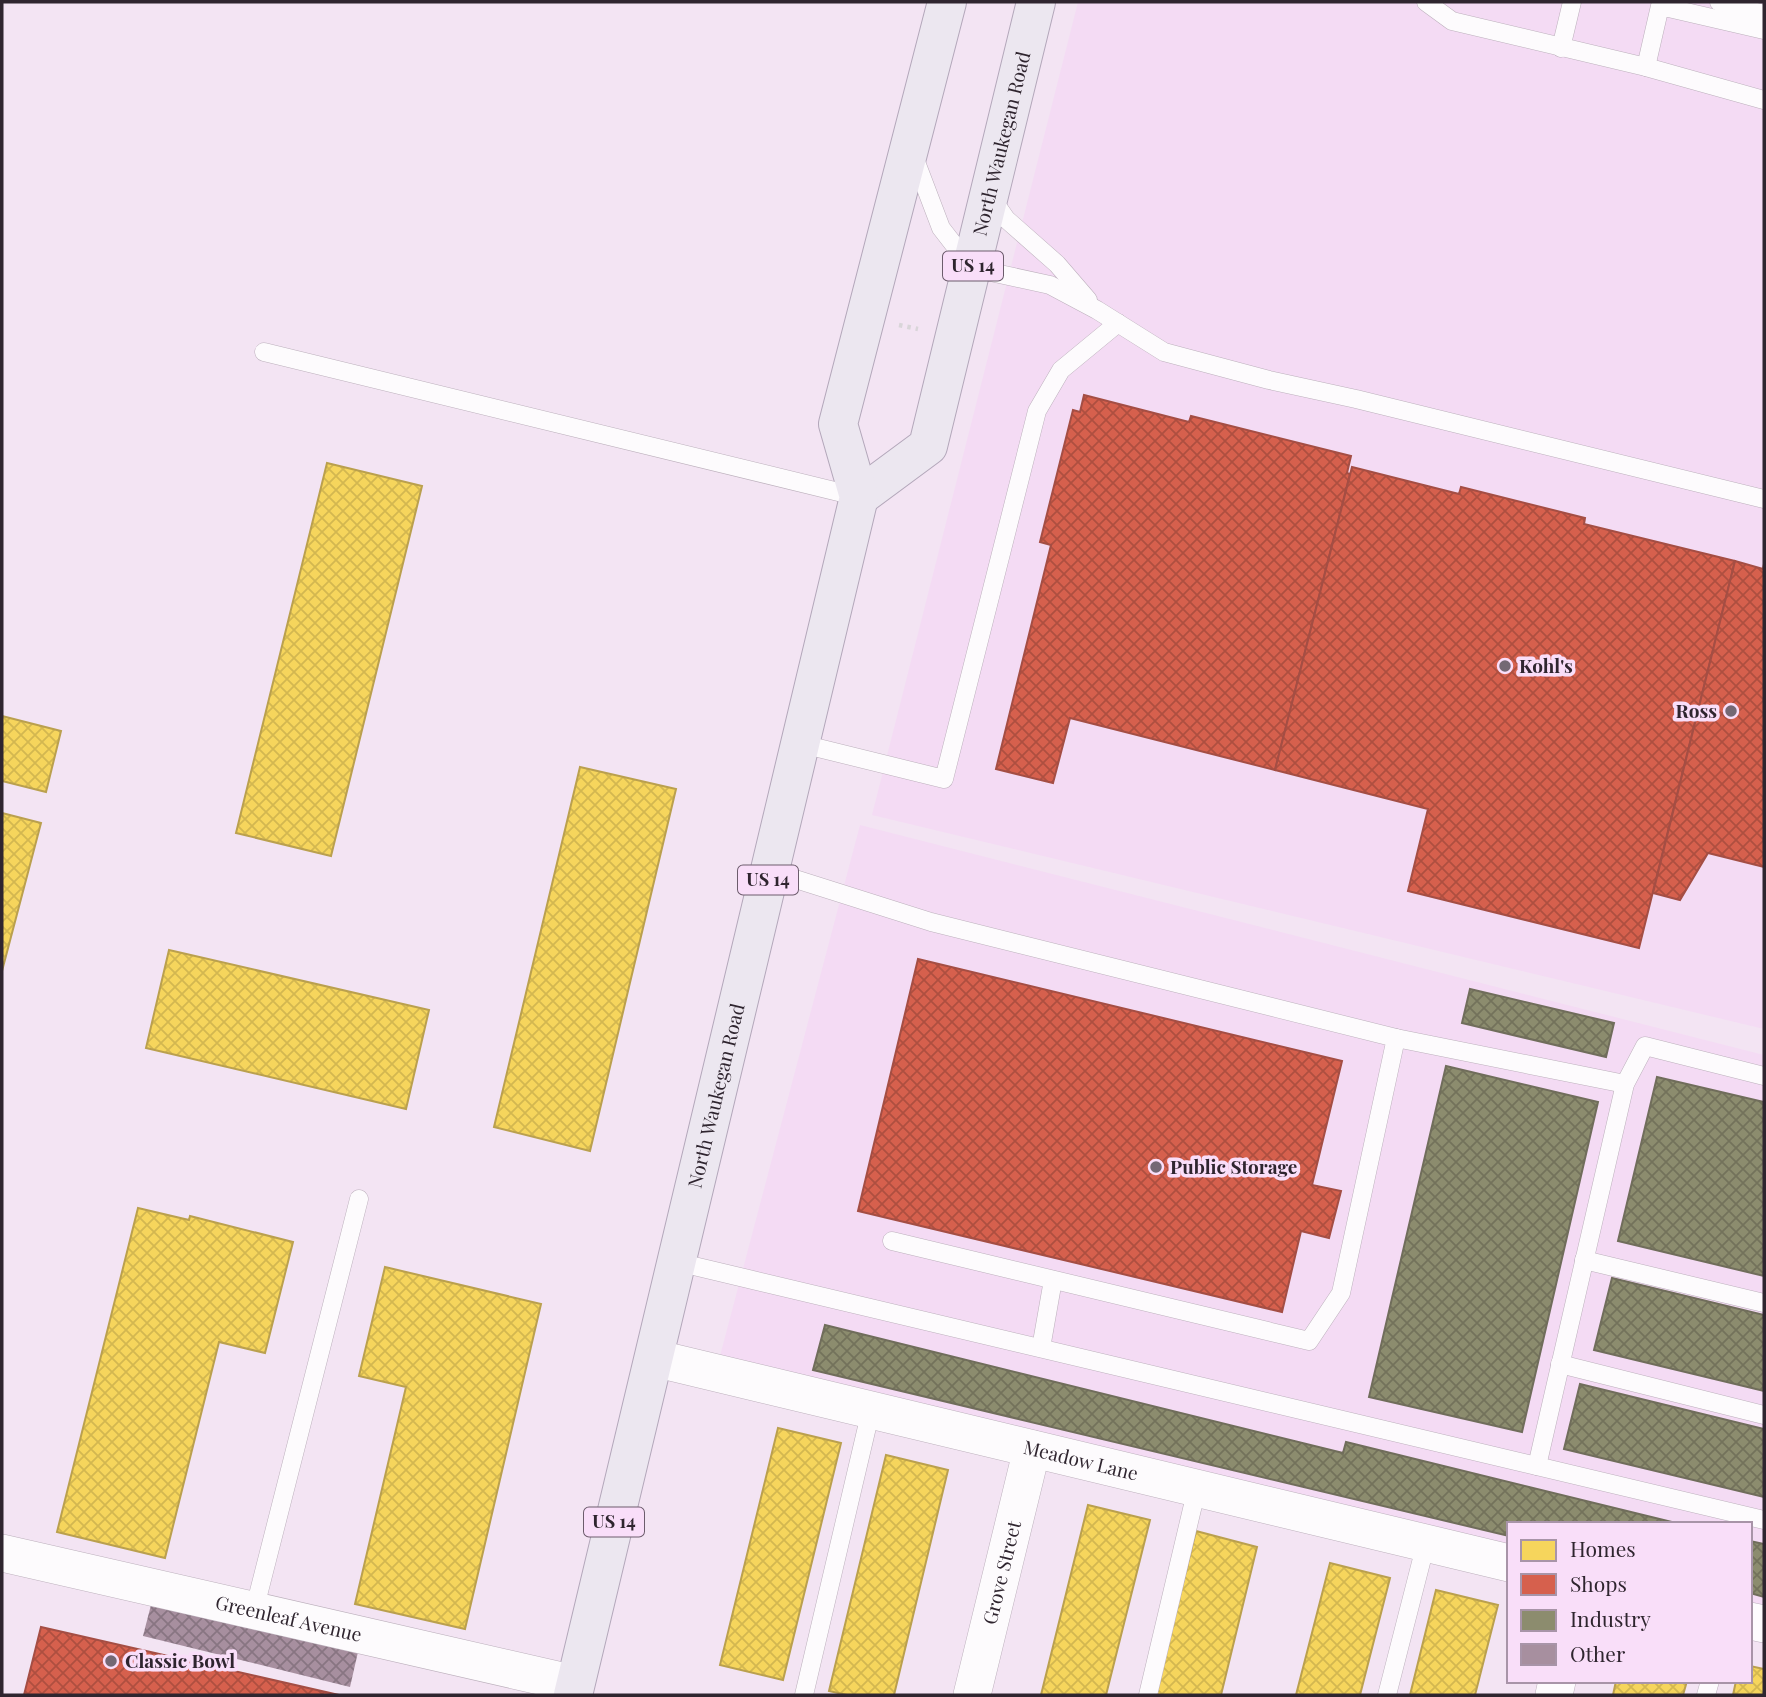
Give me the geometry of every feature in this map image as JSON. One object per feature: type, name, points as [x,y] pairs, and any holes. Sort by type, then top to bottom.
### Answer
[{"type":"main road","name":"North Waukegan Road","points":[[574,1690],[859,498],[838,424],[947,2]]},
{"type":"main road","name":"North Waukegan Road","points":[[859,498],[928,446],[1036,2]]},
{"type":"street","name":"Meadow Lane","points":[[654,1358],[1507,1563]]},
{"type":"street","name":"Grove Street","points":[[972,1695],[1031,1448]]},
{"type":"street","name":"Greenleaf Avenue","points":[[2,1553],[254,1611],[574,1690]]},
{"type":"lane","points":[[1561,48],[1572,2]]},
{"type":"lane","points":[[1719,2],[1764,14]]},
{"type":"lane","points":[[1432,3],[1452,21],[1646,67],[1764,100]]},
{"type":"lane","points":[[1646,67],[1661,4],[1764,30]]},
{"type":"lane","points":[[910,147],[940,228],[972,268],[1050,285],[1097,310],[1164,352],[1269,380],[1764,499]]},
{"type":"lane","points":[[990,195],[1006,219],[1057,264],[1097,310]]},
{"type":"lane","points":[[802,744],[944,779],[1037,411],[1060,370],[1118,323]]},
{"type":"lane","points":[[264,352],[859,498]]},
{"type":"lane","points":[[771,871],[931,922],[1396,1038],[1625,1084]]},
{"type":"lane","points":[[891,1241],[1309,1341],[1341,1293],[1396,1038]]},
{"type":"lane","points":[[1537,1466],[1625,1084],[1645,1046],[1764,1076]]},
{"type":"lane","points":[[254,1611],[359,1199]]},
{"type":"lane","points":[[1584,1260],[1764,1303]]},
{"type":"lane","points":[[677,1262],[1764,1520]]},
{"type":"lane","points":[[1041,1348],[1053,1280]]},
{"type":"lane","points":[[1560,1364],[1764,1415]]},
{"type":"lane","points":[[804,1695],[871,1410]]},
{"type":"lane","points":[[1148,1695],[1197,1489]]},
{"type":"lane","points":[[1387,1695],[1426,1543]]},
{"type":"shaded area","points":[[1078,2],[1764,2],[1764,1029],[872,815]]},
{"type":"shaded area","points":[[860,825],[1764,1055],[1764,1610],[1752,1607],[1752,1522],[1507,1522],[1507,1548],[720,1356]]},
{"type":"building: Homes","points":[[327,463],[422,486],[331,856],[236,833]]},
{"type":"building: Homes","points":[[2,716],[61,731],[46,792],[2,781]]},
{"type":"building: Homes","points":[[580,767],[676,789],[590,1151],[494,1127]]},
{"type":"building: Homes","points":[[2,813],[41,823],[2,971]]},
{"type":"building: Homes","points":[[169,950],[429,1010],[406,1109],[146,1048]]},
{"type":"building: Homes","points":[[138,1208],[189,1220],[190,1216],[293,1242],[265,1353],[219,1342],[165,1558],[57,1532]]},
{"type":"building: Homes","points":[[385,1267],[541,1304],[465,1629],[355,1604],[406,1387],[359,1376]]},
{"type":"building: Homes","points":[[778,1428],[841,1443],[783,1680],[720,1665]]},
{"type":"building: Homes","points":[[886,1455],[948,1470],[894,1695],[847,1695],[829,1691]]},
{"type":"building: Homes","points":[[1088,1505],[1150,1520],[1106,1695],[1041,1695]]},
{"type":"building: Homes","points":[[1196,1531],[1257,1547],[1221,1695],[1155,1695]]},
{"type":"building: Homes","points":[[1330,1563],[1390,1578],[1360,1695],[1296,1695]]},
{"type":"building: Homes","points":[[1436,1590],[1498,1605],[1475,1695],[1410,1695]]},
{"type":"building: Homes","points":[[1752,1666],[1764,1669],[1764,1695],[1733,1695],[1736,1683],[1752,1683]]},
{"type":"building: Homes","points":[[1616,1683],[1686,1683],[1683,1695],[1613,1695]]},
{"type":"building: Shops","points":[[1084,395],[1189,422],[1191,416],[1351,456],[1347,473],[1350,474],[1275,770],[1070,718],[1053,783],[996,769],[1051,545],[1040,542],[1073,410],[1080,412]]},
{"type":"building: Shops","name":"Kohl's","points":[[1352,467],[1459,494],[1461,487],[1585,518],[1584,524],[1735,561],[1639,948],[1408,891],[1428,809],[1275,770]]},
{"type":"building: Shops","name":"Ross","points":[[1735,561],[1763,569],[1764,564],[1764,867],[1708,853],[1680,900],[1653,893]]},
{"type":"building: Shops","points":[[918,959],[1342,1061],[1312,1185],[1341,1191],[1329,1238],[1301,1231],[1282,1312],[858,1211]]},
{"type":"building: Shops","name":"Classic Bowl","points":[[41,1627],[339,1695],[24,1695]]},
{"type":"building: Industry","points":[[1470,989],[1614,1023],[1606,1057],[1462,1023]]},
{"type":"building: Industry","points":[[1446,1066],[1598,1102],[1522,1432],[1369,1397]]},
{"type":"building: Industry","points":[[1657,1077],[1764,1102],[1764,1276],[1618,1241]]},
{"type":"building: Industry","points":[[1612,1278],[1764,1315],[1764,1391],[1594,1350]]},
{"type":"building: Industry","points":[[825,1325],[1343,1453],[1346,1442],[1672,1522],[1507,1522],[1507,1536],[813,1370]]},
{"type":"building: Industry","points":[[1580,1384],[1764,1429],[1764,1497],[1564,1449]]},
{"type":"building: Industry","points":[[1752,1541],[1764,1544],[1764,1597],[1752,1594]]},
{"type":"building: Other","points":[[152,1601],[358,1652],[350,1687],[143,1636]]},
{"type":"place","name":"Kohl's","points":[[1505,666]]},
{"type":"place","name":"Ross","points":[[1731,711]]},
{"type":"place","name":"Public Storage","points":[[1156,1167]]},
{"type":"place","name":"Classic Bowl","points":[[111,1661]]}]
